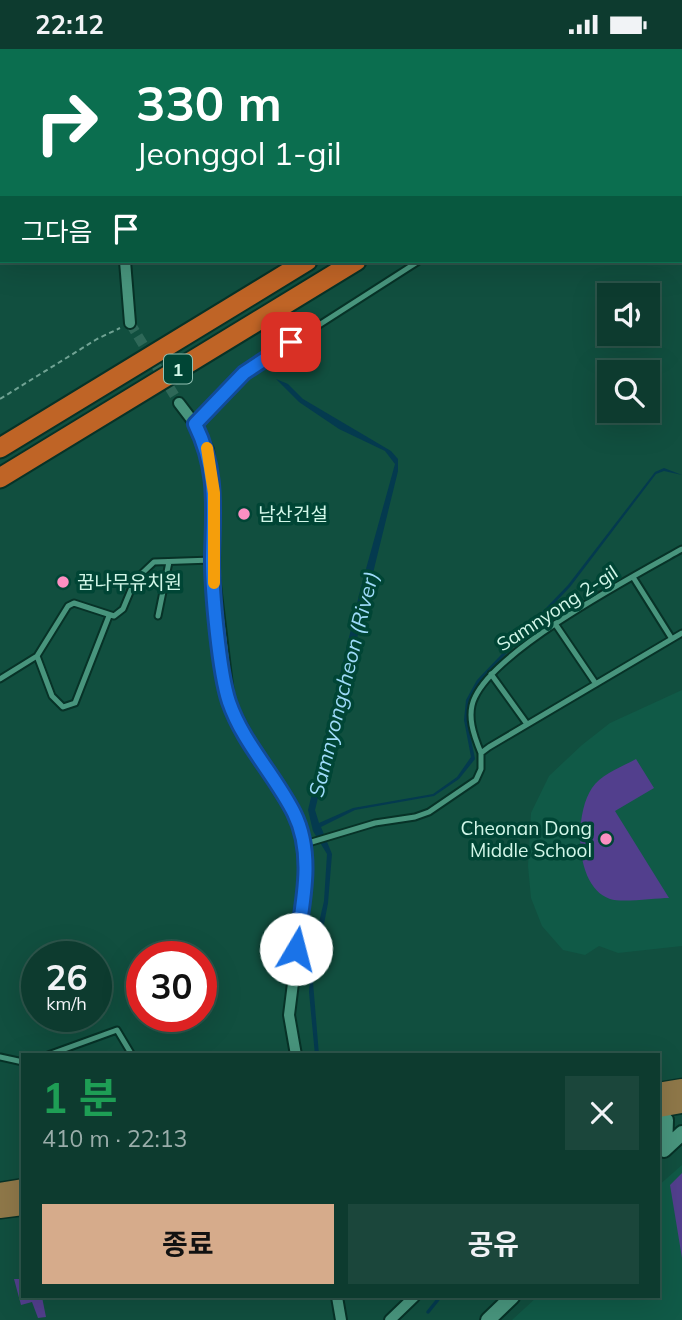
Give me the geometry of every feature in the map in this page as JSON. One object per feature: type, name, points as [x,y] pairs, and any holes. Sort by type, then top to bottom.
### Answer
[{"type":"highway","points":[[0,448],[283,263]]},
{"type":"highway","name":"1","points":[[0,448],[304,263]]},
{"type":"highway","name":"1","points":[[0,478],[353,263]]},
{"type":"main road","points":[[660,1092],[682,1088]]},
{"type":"main road","points":[[660,1108],[682,1104]]},
{"type":"main road","points":[[0,1192],[21,1188]]},
{"type":"main road","points":[[0,1209],[21,1206]]},
{"type":"street","points":[[125,263],[130,323]]},
{"type":"street","points":[[179,403],[195,424],[208,450],[214,493],[212,560],[229,702],[309,843],[289,1015],[296,1053]]},
{"type":"street","points":[[660,1116],[666,1120],[661,1153]]},
{"type":"street","points":[[661,1153],[682,1133]]},
{"type":"street","points":[[340,1298],[343,1320]]},
{"type":"street","points":[[390,1320],[413,1298]]},
{"type":"street","points":[[488,1320],[511,1298]]},
{"type":"lane","points":[[195,424],[244,373],[416,263]]},
{"type":"lane","name":"Samnyong 2-gil","points":[[481,753],[470,714],[474,698],[491,674],[525,645],[682,549]]},
{"type":"lane","points":[[37,656],[52,696],[63,707],[75,702],[109,616],[123,609],[135,580],[159,561],[212,560]]},
{"type":"lane","points":[[158,616],[169,562]]},
{"type":"lane","points":[[633,577],[672,639]]},
{"type":"lane","points":[[0,679],[37,656],[68,606],[74,603],[109,616]]},
{"type":"lane","points":[[556,625],[596,684]]},
{"type":"lane","points":[[309,843],[375,823],[415,817],[429,812],[476,780],[481,769],[481,753],[682,633]]},
{"type":"lane","points":[[491,674],[527,724]]},
{"type":"lane","points":[[54,1053],[117,1030],[131,1053]]},
{"type":"lane","points":[[0,1057],[21,1062]]},
{"type":"path","points":[[0,399],[97,338],[130,323]]},
{"type":"shaded area","name":"Cheonan Dong Middle School","points":[[682,690],[682,946],[618,953],[599,946],[585,955],[563,950],[542,926],[531,898],[528,866],[531,813],[549,776],[582,745],[610,723]]},
{"type":"shaded area","points":[[636,759],[654,788],[615,811],[669,898],[610,899],[598,892],[589,880],[584,865],[580,831],[586,800],[601,779]]},
{"type":"shaded area","points":[[682,1165],[682,1320],[512,1320],[536,1298],[660,1298],[660,1184]]},
{"type":"shaded area","points":[[682,1173],[682,1258],[670,1185]]},
{"type":"shaded area","points":[[14,1279],[21,1279],[21,1298],[42,1298],[46,1317],[38,1318],[32,1302],[21,1305]]},
{"type":"water","points":[[276,379],[288,384],[303,399],[391,451],[398,459],[398,471],[315,810],[319,823],[353,808],[433,794],[457,777],[471,757],[464,720],[466,700],[477,680],[568,585],[655,472],[664,468],[682,475],[664,471],[656,474],[570,587],[480,681],[469,701],[467,719],[475,759],[459,779],[434,796],[355,810],[321,827],[332,854],[328,903],[313,982],[319,1053],[315,1053],[309,992],[312,953],[324,901],[327,854],[313,831],[308,810],[361,587],[395,464],[385,451],[339,429],[299,402]]},
{"type":"waterway","name":"Samnyongcheon (River)","points":[[428,1312],[439,1298]]},
{"type":"tunnel","points":[[130,323],[179,403]]},
{"type":"slow traffic","points":[[207,448],[214,493],[214,583]]},
{"type":"place","name":"남산건설","points":[[244,514]]},
{"type":"place","name":"꿈나무유치원","points":[[63,582]]},
{"type":"place","name":"Cheonan Dong Middle School","points":[[606,839]]},
{"type":"route","points":[[291,342],[244,373],[219,395],[195,424],[208,450],[214,493],[212,560],[221,655],[229,702],[255,751],[294,813],[303,839],[305,887],[296,949]]}]
